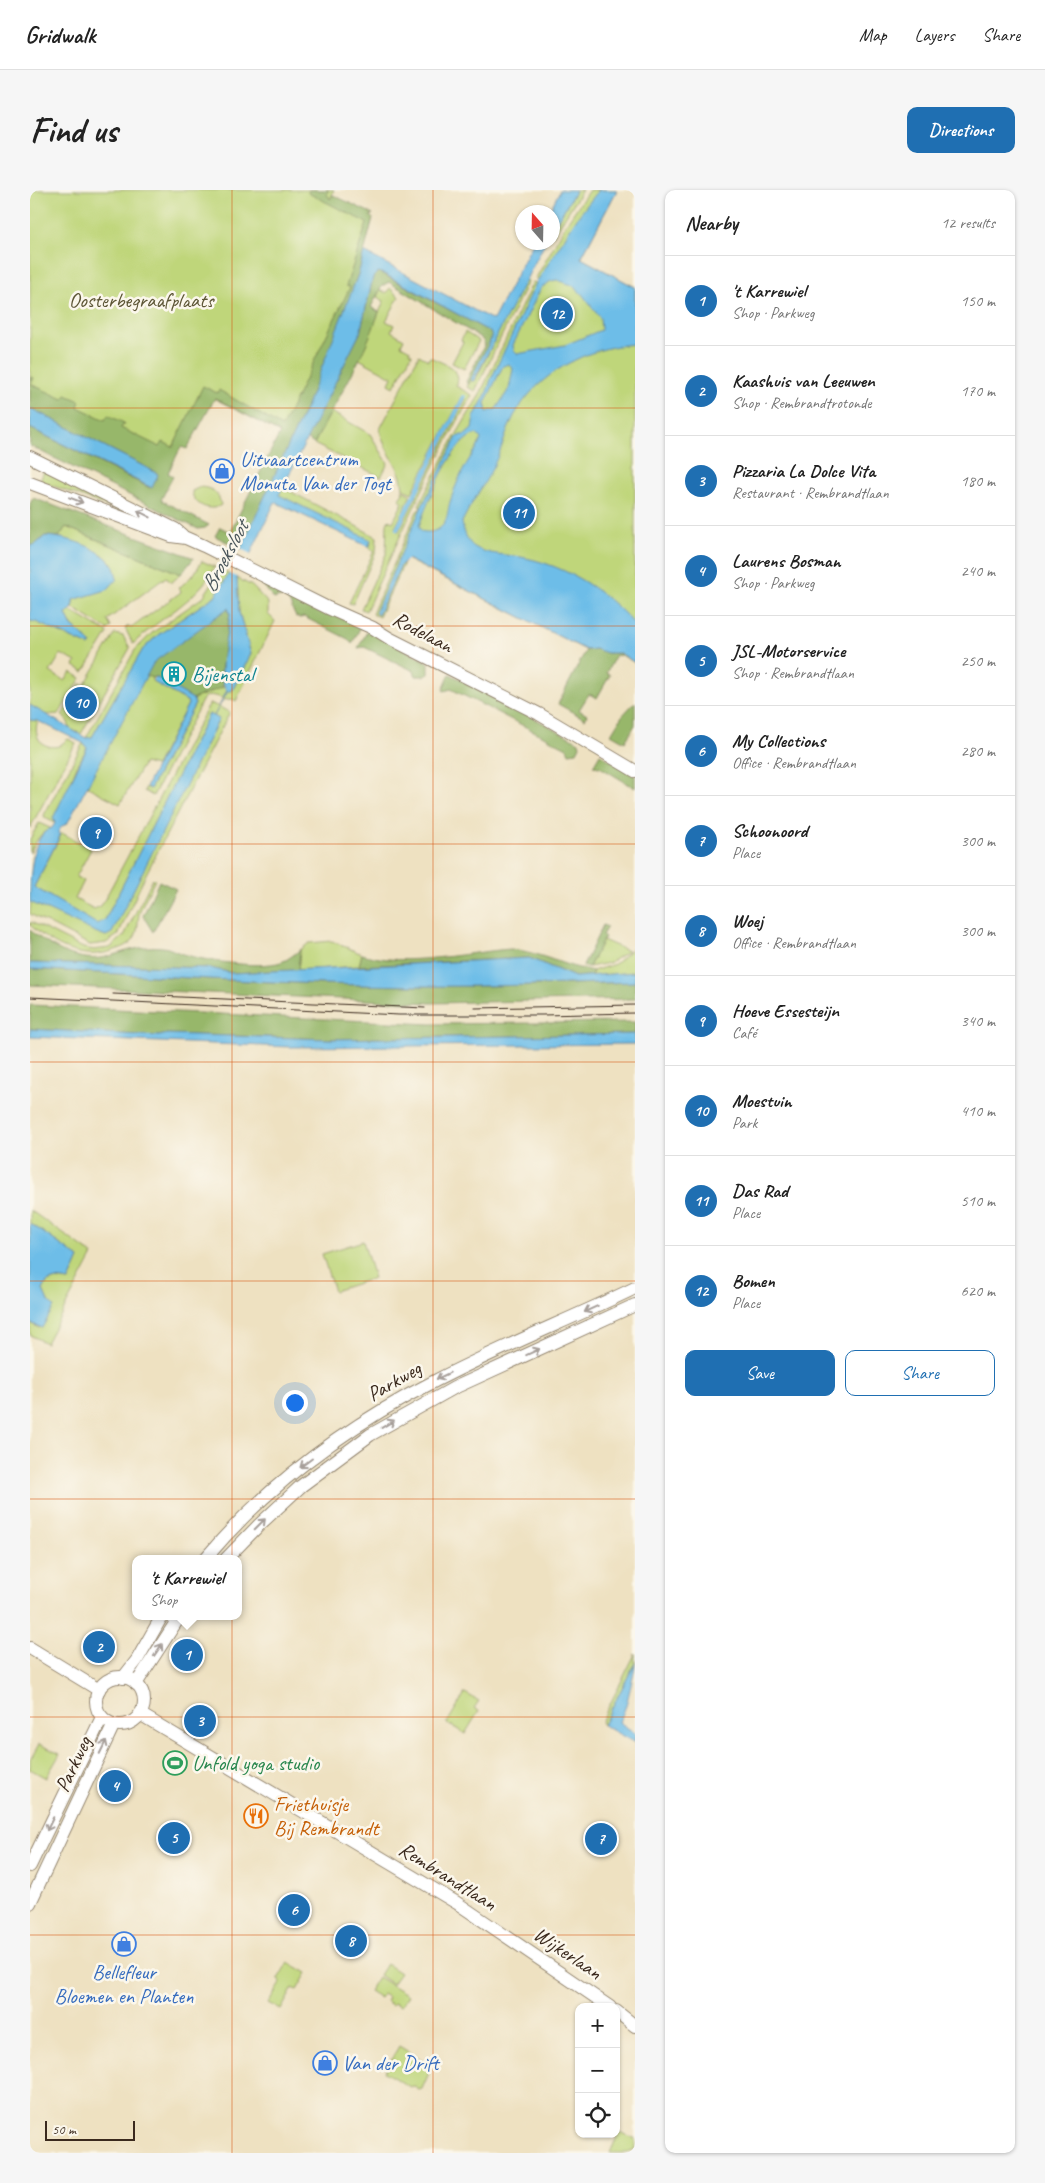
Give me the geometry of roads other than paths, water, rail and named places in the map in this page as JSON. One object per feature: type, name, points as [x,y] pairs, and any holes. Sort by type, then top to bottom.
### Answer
[{"type":"street","name":"Rodelaan","points":[[30,457],[175,529],[186,538],[373,628],[389,638],[539,714],[635,771]]},
{"type":"street","name":"Rodelaan","points":[[30,483],[171,536],[186,538]]},
{"type":"street","name":"Parkweg","points":[[209,1555],[248,1513],[296,1470],[339,1438],[386,1407],[448,1374],[635,1288]]},
{"type":"street","name":"Parkweg","points":[[230,1555],[258,1525],[301,1486],[370,1434],[441,1395],[635,1305]]},
{"type":"street","points":[[123,1678],[137,1660],[160,1620]]},
{"type":"street","points":[[136,1684],[177,1620]]},
{"type":"street","points":[[30,1648],[99,1690]]},
{"type":"street","points":[[123,1678],[136,1684],[144,1698],[140,1714],[129,1723],[114,1724],[102,1717],[97,1707],[99,1690],[109,1680],[123,1678]]},
{"type":"street","name":"Rembrandtlaan","points":[[140,1714],[457,1903],[503,1934]]},
{"type":"street","name":"Parkweg","points":[[30,1866],[102,1717]]},
{"type":"street","name":"Parkweg","points":[[30,1903],[114,1724]]},
{"type":"street","name":"Wijkerlaan","points":[[503,1934],[604,2003]]},
{"type":"street","points":[[620,2014],[635,2026]]},
{"type":"water","points":[[560,190],[576,190],[560,216],[560,205],[552,205]]},
{"type":"water","points":[[599,190],[617,190],[581,258],[635,287],[635,344],[599,350],[582,357],[550,375],[536,387],[514,416],[497,459],[462,522],[464,531],[473,546],[485,552],[542,562],[572,574],[612,602],[635,625],[635,663],[620,653],[607,653],[595,649],[586,650],[407,559],[401,565],[378,615],[375,613],[421,508],[457,437],[465,435],[472,429],[474,417],[536,283],[557,250],[560,250],[560,245],[577,218]],"holes":[[[557,280],[572,285],[582,294],[600,318],[601,330],[565,345],[517,354],[514,351],[513,345],[541,288],[551,281]],[[509,364],[513,369],[509,389],[496,409],[487,412],[485,403],[503,366]],[[477,434],[481,439],[456,485],[445,522],[436,530],[421,531],[419,526],[428,503],[450,459],[468,438]]]},
{"type":"water","points":[[529,250],[541,250],[473,382],[471,379],[492,337],[490,332],[386,275],[378,272],[373,277],[360,333],[279,495],[371,540],[369,547],[275,502],[237,578],[239,612],[251,654],[232,691],[228,691],[214,716],[219,719],[112,933],[106,936],[95,932],[30,902],[31,871],[35,849],[39,839],[55,823],[53,818],[87,748],[83,743],[38,721],[30,720],[30,705],[86,738],[92,737],[143,649],[158,635],[215,596],[229,574],[307,405],[359,272],[364,252],[493,320]],"holes":[[[228,608],[230,614],[222,666],[222,676],[227,690],[214,716],[209,714],[105,920],[97,924],[34,887],[60,836],[58,832],[62,826],[67,824],[154,662]]]},
{"type":"water","points":[[30,408],[157,473],[158,475],[152,488],[30,428]]},
{"type":"water","points":[[45,536],[62,538],[90,547],[99,552],[114,567],[117,579],[107,590],[73,600],[73,608],[66,614],[71,625],[91,643],[89,646],[30,621],[30,546],[36,544]]},
{"type":"water","points":[[156,677],[193,699],[195,704],[150,789],[146,787],[188,704],[187,701],[155,683],[153,680]]},
{"type":"water","points":[[529,958],[575,977],[635,972],[635,982],[473,986],[322,984],[30,969],[30,963],[210,968],[232,973]]},
{"type":"water","points":[[30,1029],[159,1036],[167,1034],[330,1039],[635,1034],[635,1044],[291,1047],[30,1037]]},
{"type":"water","points":[[30,1223],[79,1258],[69,1281],[56,1279],[47,1282],[43,1290],[48,1301],[54,1307],[42,1328],[30,1323]]},
{"type":"water","points":[[635,1663],[627,1702],[619,1722],[635,1733],[635,1743],[603,1725]]},
{"type":"waterway","points":[[397,529],[464,397]]},
{"type":"tram line","points":[[113,994],[425,1008]]},
{"type":"tram line","points":[[30,997],[399,1015],[635,1013]]},
{"type":"tram line","points":[[475,1008],[635,1005]]},
{"type":"place","name":"Bomen","points":[[557,314]]},
{"type":"place","name":"Uitvaartcentrum Monuta Van der Togt","points":[[222,471]]},
{"type":"place","name":"Das Rad","points":[[519,513]]},
{"type":"place","name":"Bijenstal","points":[[174,674]]},
{"type":"place","name":"Moestuin","points":[[81,703]]},
{"type":"place","name":"Hoeve Essesteijn","points":[[96,833]]},
{"type":"place","name":"Kaashuis van Leeuwen","points":[[99,1647]]},
{"type":"place","name":"'t Karrewiel","points":[[187,1655]]},
{"type":"place","name":"Pizzaria La Dolce Vita","points":[[200,1721]]},
{"type":"place","name":"Unfold yoga studio","points":[[175,1763]]},
{"type":"place","name":"Laurens Bosman","points":[[115,1786]]},
{"type":"place","name":"Friethuisje Bij Rembrandt","points":[[256,1816]]},
{"type":"place","name":"JSL-Motorservice","points":[[174,1838]]},
{"type":"place","name":"Schoonoord","points":[[601,1839]]},
{"type":"place","name":"My Collections","points":[[294,1910]]},
{"type":"place","name":"Woej","points":[[351,1941]]},
{"type":"place","name":"Bellefleur Bloemen en Planten","points":[[124,1944]]},
{"type":"place","name":"Van der Drift","points":[[325,2063]]},
{"type":"park label","name":"Oosterbegraafplaats","points":[[141,300]]},
{"type":"water label","name":"Broeksloot","points":[[224,556]]}]
